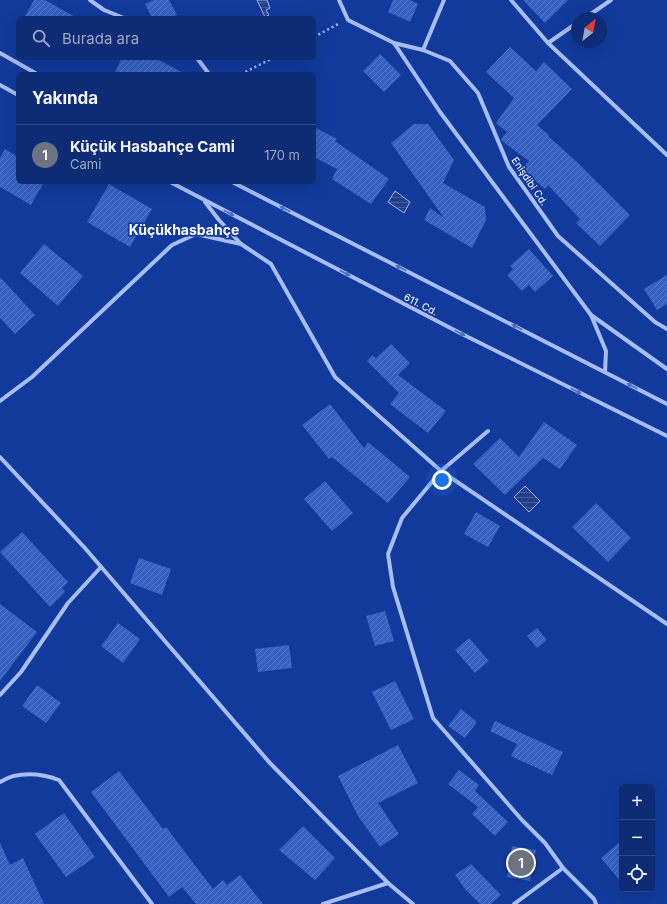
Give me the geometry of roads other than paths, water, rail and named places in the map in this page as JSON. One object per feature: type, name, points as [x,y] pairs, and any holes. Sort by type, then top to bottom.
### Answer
[{"type":"street","points":[[90,0],[104,10],[119,16]]},
{"type":"street","name":"Enişdibi Cd.","points":[[339,0],[348,20],[394,43],[423,50],[450,62],[478,93],[510,167],[558,236],[655,322],[667,329]]},
{"type":"street","points":[[423,50],[444,0]]},
{"type":"street","points":[[511,0],[548,43],[667,155]]},
{"type":"street","points":[[594,12],[611,0]]},
{"type":"street","points":[[548,43],[571,27]]},
{"type":"street","name":"Enişdibi Cd.","points":[[394,43],[440,112],[591,315],[606,351],[605,372]]},
{"type":"street","points":[[0,53],[33,72]]},
{"type":"street","points":[[198,60],[208,72]]},
{"type":"street","points":[[0,84],[16,95]]},
{"type":"street","name":"611. Cd.","points":[[174,184],[469,338],[667,436]]},
{"type":"street","points":[[236,184],[667,404]]},
{"type":"street","points":[[204,200],[219,220],[241,244],[271,264],[335,377],[441,471],[667,624]]},
{"type":"street","points":[[0,401],[32,378],[172,245],[196,234],[241,244]]},
{"type":"street","points":[[591,315],[667,369]]},
{"type":"street","points":[[488,431],[441,471],[402,518],[388,554],[393,587],[433,718],[522,820],[545,843],[563,868],[594,899],[596,904]]},
{"type":"street","points":[[0,457],[101,567],[269,762],[388,883],[413,904]]},
{"type":"street","points":[[0,695],[21,672],[68,603],[101,567]]},
{"type":"street","points":[[0,782],[7,777],[26,774],[49,776],[59,780],[152,904]]},
{"type":"street","points":[[514,904],[563,868]]},
{"type":"street","points":[[323,904],[388,883]]},
{"type":"water","points":[[257,0],[267,0],[270,8],[266,10],[269,15],[265,16]]},
{"type":"water","points":[[395,191],[410,202],[404,213],[388,202]]},
{"type":"water","points":[[525,486],[540,501],[529,512],[514,497]]},
{"type":"place","name":"Küçük Hasbahçe Cami","points":[[521,863]]},
{"type":"district","name":"Küçükhasbahçe","points":[[184,230]]}]
